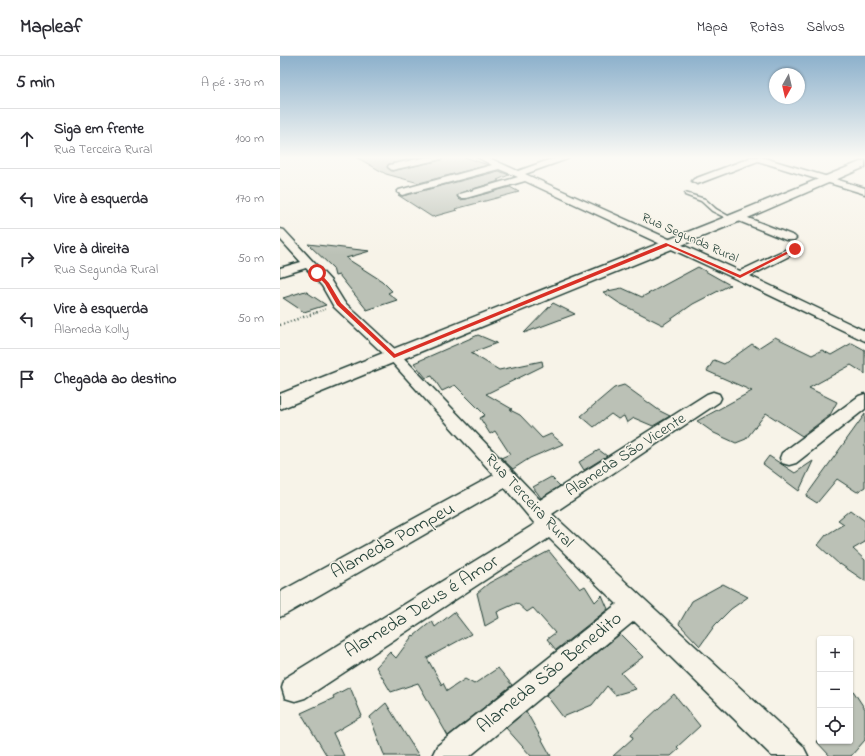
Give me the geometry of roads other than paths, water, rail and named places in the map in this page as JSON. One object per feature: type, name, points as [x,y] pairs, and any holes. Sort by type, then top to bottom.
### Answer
[{"type":"street","points":[[402,192],[411,190]]},
{"type":"street","points":[[463,196],[481,190]]},
{"type":"street","name":"Rua Segunda Rural","points":[[551,190],[740,276],[865,338]]},
{"type":"street","points":[[280,402],[801,190]]},
{"type":"street","points":[[733,218],[790,238]]},
{"type":"street","name":"Rua Terceira Rural","points":[[280,232],[327,284],[339,304],[394,356],[507,477],[544,519],[635,605],[741,712],[793,756]]},
{"type":"street","points":[[740,276],[795,249]]},
{"type":"street","points":[[280,272],[309,264]]},
{"type":"street","name":"Alameda São Vicente","points":[[544,519],[713,398]]},
{"type":"street","points":[[789,458],[865,400]]},
{"type":"street","name":"Alameda Pompeu","points":[[280,605],[507,477]]},
{"type":"street","name":"Alameda Deus é Amor","points":[[295,688],[544,519]]},
{"type":"street","name":"Alameda São Benedito","points":[[447,756],[635,605]]},
{"type":"lane","points":[[687,194],[704,200],[714,210],[733,218]]}]
